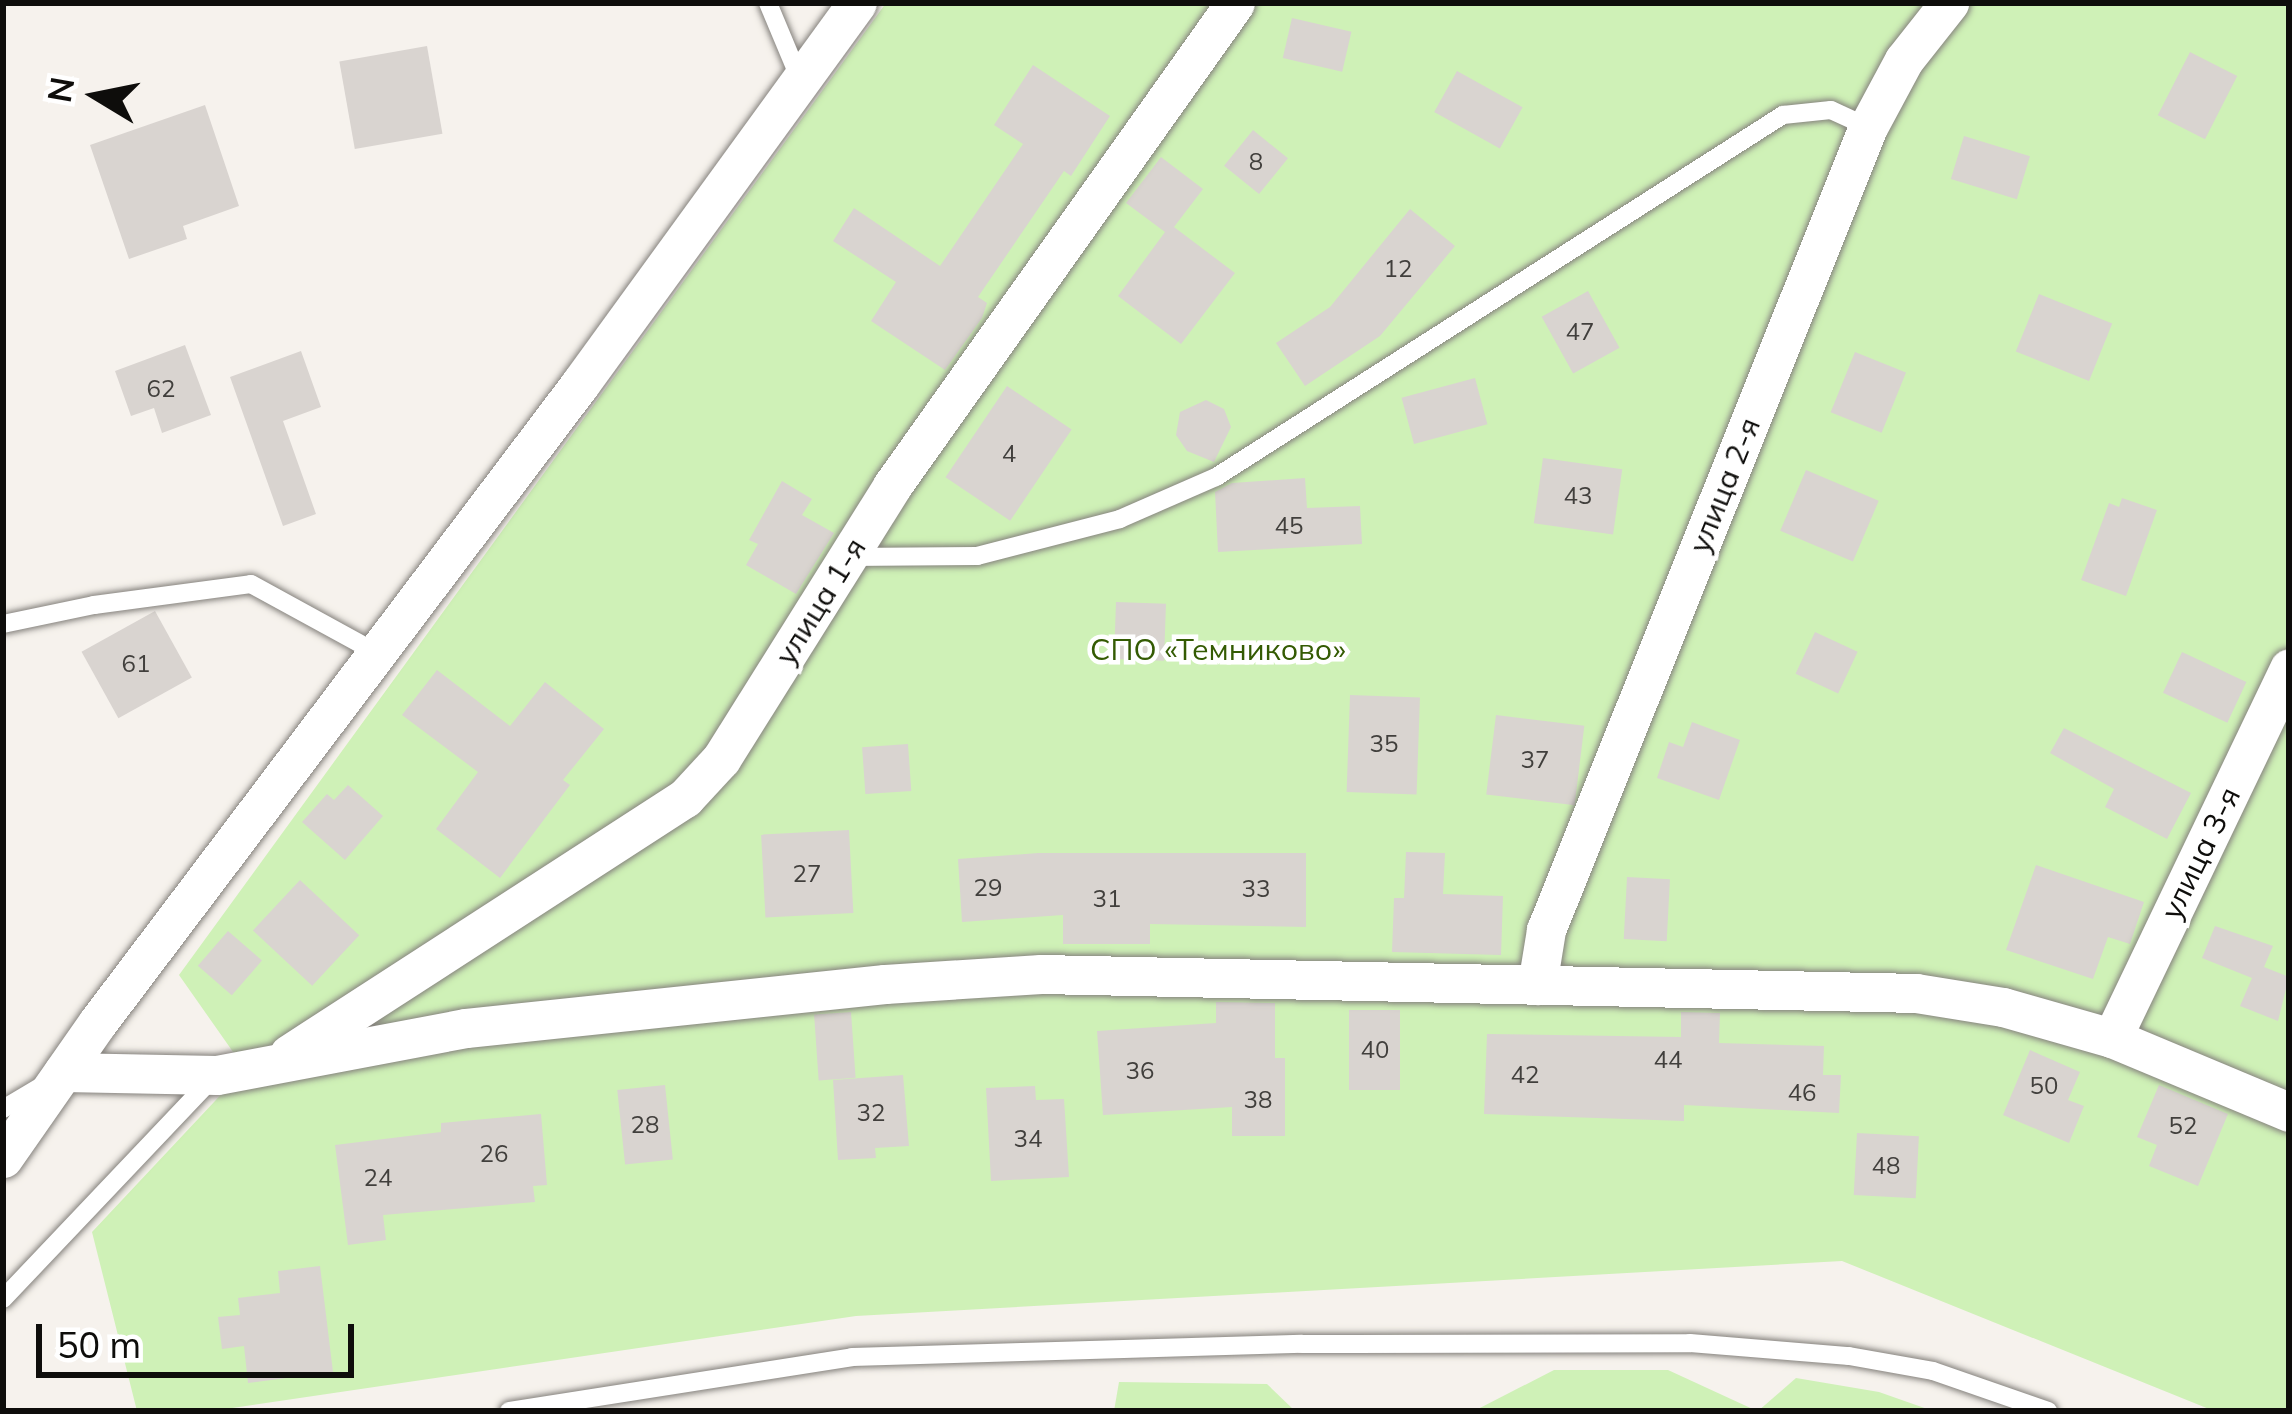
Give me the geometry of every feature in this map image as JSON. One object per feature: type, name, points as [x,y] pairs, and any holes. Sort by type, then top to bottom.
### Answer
[{"type":"street","points":[[3,1158],[857,3]]},
{"type":"street","name":"улица 1-я","points":[[275,1064],[685,798],[721,759],[847,557],[1235,3]]},
{"type":"street","name":"улица 2-я","points":[[1537,985],[1546,929],[1868,127],[1904,60],[1949,3]]},
{"type":"street","name":"улица 3-я","points":[[2112,1038],[2289,668]]},
{"type":"street","points":[[63,1072],[217,1075],[466,1028],[1041,974],[1916,993],[2002,1007],[2112,1038],[2289,1112]]},
{"type":"lane","points":[[768,3],[800,82]]},
{"type":"lane","points":[[847,557],[976,556],[1120,519],[1216,477],[1784,115],[1831,110],[1868,127]]},
{"type":"lane","points":[[3,624],[250,584],[376,653]]},
{"type":"lane","points":[[3,1109],[63,1072]]},
{"type":"lane","points":[[3,1299],[217,1075]]},
{"type":"lane","points":[[509,1411],[852,1357],[1302,1344],[1690,1343],[1849,1356],[1934,1371],[2048,1411]]},
{"type":"green space","name":"СПО «Темниково»","points":[[886,3],[2289,3],[2289,1411],[2214,1411],[1842,1261],[856,1316],[212,1411],[137,1411],[92,1232],[245,1069],[179,975]]},
{"type":"green space","points":[[1554,1370],[1668,1370],[1757,1411],[1474,1411]]},
{"type":"green space","points":[[1796,1378],[1879,1392],[1933,1411],[1758,1411]]},
{"type":"green space","points":[[1119,1382],[1267,1384],[1295,1411],[1114,1411]]},
{"type":"building","points":[[1292,18],[1351,32],[1342,72],[1283,58]]},
{"type":"building","points":[[427,46],[442,134],[355,149],[339,61]]},
{"type":"building","points":[[2190,52],[2237,76],[2205,139],[2158,115]]},
{"type":"building","points":[[1033,65],[1110,116],[1071,176],[1064,171],[978,297],[987,303],[982,318],[945,370],[871,321],[896,282],[833,241],[854,208],[940,266],[1023,144],[994,125]]},
{"type":"building","points":[[1457,71],[1523,107],[1500,148],[1434,112]]},
{"type":"building","points":[[205,105],[239,206],[183,226],[187,239],[129,259],[90,145]]},
{"type":"building","points":[[1253,130],[1288,158],[1259,194],[1224,166]]},
{"type":"building","points":[[1964,136],[2030,156],[2017,199],[1951,179]]},
{"type":"building","points":[[1161,157],[1203,189],[1174,227],[1235,273],[1181,344],[1118,296],[1165,232],[1126,203]]},
{"type":"building","points":[[1410,209],[1455,246],[1380,336],[1305,386],[1276,343],[1330,307]]},
{"type":"building","points":[[1588,291],[1620,348],[1573,374],[1542,317]]},
{"type":"building","points":[[2039,294],[2112,324],[2089,381],[2016,351]]},
{"type":"building","points":[[185,345],[211,415],[162,433],[154,408],[131,416],[115,371]]},
{"type":"building","points":[[301,351],[321,407],[283,421],[316,514],[283,526],[230,377]]},
{"type":"building","points":[[1855,352],[1906,373],[1882,433],[1831,412]]},
{"type":"building","points":[[1475,378],[1487,424],[1414,444],[1402,398]]},
{"type":"building","points":[[1007,386],[1072,430],[1010,521],[945,477]]},
{"type":"building","points":[[1206,400],[1224,409],[1231,427],[1214,462],[1187,451],[1176,435],[1180,412]]},
{"type":"building","points":[[1543,458],[1622,469],[1613,534],[1534,523]]},
{"type":"building","points":[[1806,470],[1879,501],[1853,562],[1780,531]]},
{"type":"building","points":[[1305,478],[1307,508],[1360,506],[1362,544],[1218,552],[1215,492],[1232,483]]},
{"type":"building","points":[[782,481],[812,499],[802,515],[834,533],[796,594],[746,565],[758,544],[749,540]]},
{"type":"building","points":[[2122,498],[2157,510],[2126,596],[2081,580],[2109,503],[2119,507]]},
{"type":"building","points":[[1116,602],[1166,604],[1164,661],[1114,659]]},
{"type":"building","points":[[155,611],[192,677],[118,718],[82,652]]},
{"type":"building","points":[[1815,632],[1858,652],[1838,694],[1796,674]]},
{"type":"building","points":[[2182,652],[2246,682],[2227,723],[2163,693]]},
{"type":"building","points":[[437,670],[510,726],[545,682],[604,729],[563,780],[570,785],[500,878],[436,829],[478,772],[402,715]]},
{"type":"building","points":[[1350,695],[1420,697],[1417,794],[1347,792]]},
{"type":"building","points":[[1496,715],[1584,726],[1575,805],[1486,794]]},
{"type":"building","points":[[1692,722],[1740,740],[1719,800],[1657,778],[1669,742],[1683,747]]},
{"type":"building","points":[[2064,728],[2191,793],[2167,839],[2105,807],[2114,789],[2050,753]]},
{"type":"building","points":[[908,744],[911,791],[865,794],[862,747]]},
{"type":"building","points":[[348,785],[383,816],[345,860],[302,822],[327,794],[334,800]]},
{"type":"building","points":[[849,830],[853,913],[765,917],[761,835]]},
{"type":"building","points":[[1406,852],[1445,853],[1443,894],[1503,896],[1501,955],[1392,952],[1394,898],[1404,898]]},
{"type":"building","points":[[1038,853],[1306,853],[1306,927],[1150,924],[1150,944],[1063,944],[1063,915],[962,922],[958,859]]},
{"type":"building","points":[[2036,865],[2144,902],[2130,944],[2108,937],[2093,979],[2006,950]]},
{"type":"building","points":[[1627,877],[1670,879],[1667,941],[1624,939]]},
{"type":"building","points":[[300,880],[359,935],[312,986],[253,930]]},
{"type":"building","points":[[2215,926],[2273,946],[2264,967],[2289,977],[2278,1021],[2240,1006],[2252,978],[2202,958]]},
{"type":"building","points":[[228,931],[262,961],[232,995],[198,966]]},
{"type":"building","points":[[1216,1002],[1275,1003],[1275,1058],[1285,1058],[1285,1136],[1232,1136],[1232,1107],[1103,1115],[1097,1031],[1216,1023]]},
{"type":"building","points":[[1349,1010],[1400,1010],[1400,1090],[1349,1090]]},
{"type":"building","points":[[851,1012],[856,1078],[819,1080],[814,1015]]},
{"type":"building","points":[[1681,1012],[1720,1013],[1719,1043],[1824,1046],[1823,1075],[1841,1075],[1839,1113],[1684,1105],[1684,1121],[1484,1114],[1487,1034],[1681,1037]]},
{"type":"building","points":[[2030,1050],[2080,1072],[2068,1100],[2084,1106],[2069,1143],[2003,1115]]},
{"type":"building","points":[[903,1075],[909,1146],[875,1148],[876,1158],[838,1160],[833,1080]]},
{"type":"building","points":[[665,1085],[673,1160],[625,1165],[617,1090]]},
{"type":"building","points":[[2159,1085],[2228,1114],[2198,1186],[2149,1166],[2157,1145],[2137,1137]]},
{"type":"building","points":[[1035,1086],[1036,1100],[1064,1099],[1069,1177],[991,1181],[986,1088]]},
{"type":"building","points":[[541,1114],[547,1185],[533,1186],[535,1202],[383,1215],[386,1240],[348,1245],[335,1145],[441,1132],[441,1123]]},
{"type":"building","points":[[1857,1133],[1919,1136],[1916,1198],[1854,1195]]},
{"type":"building","points":[[320,1266],[333,1372],[248,1383],[244,1346],[222,1349],[218,1317],[240,1315],[238,1298],[280,1293],[278,1271]]}]
